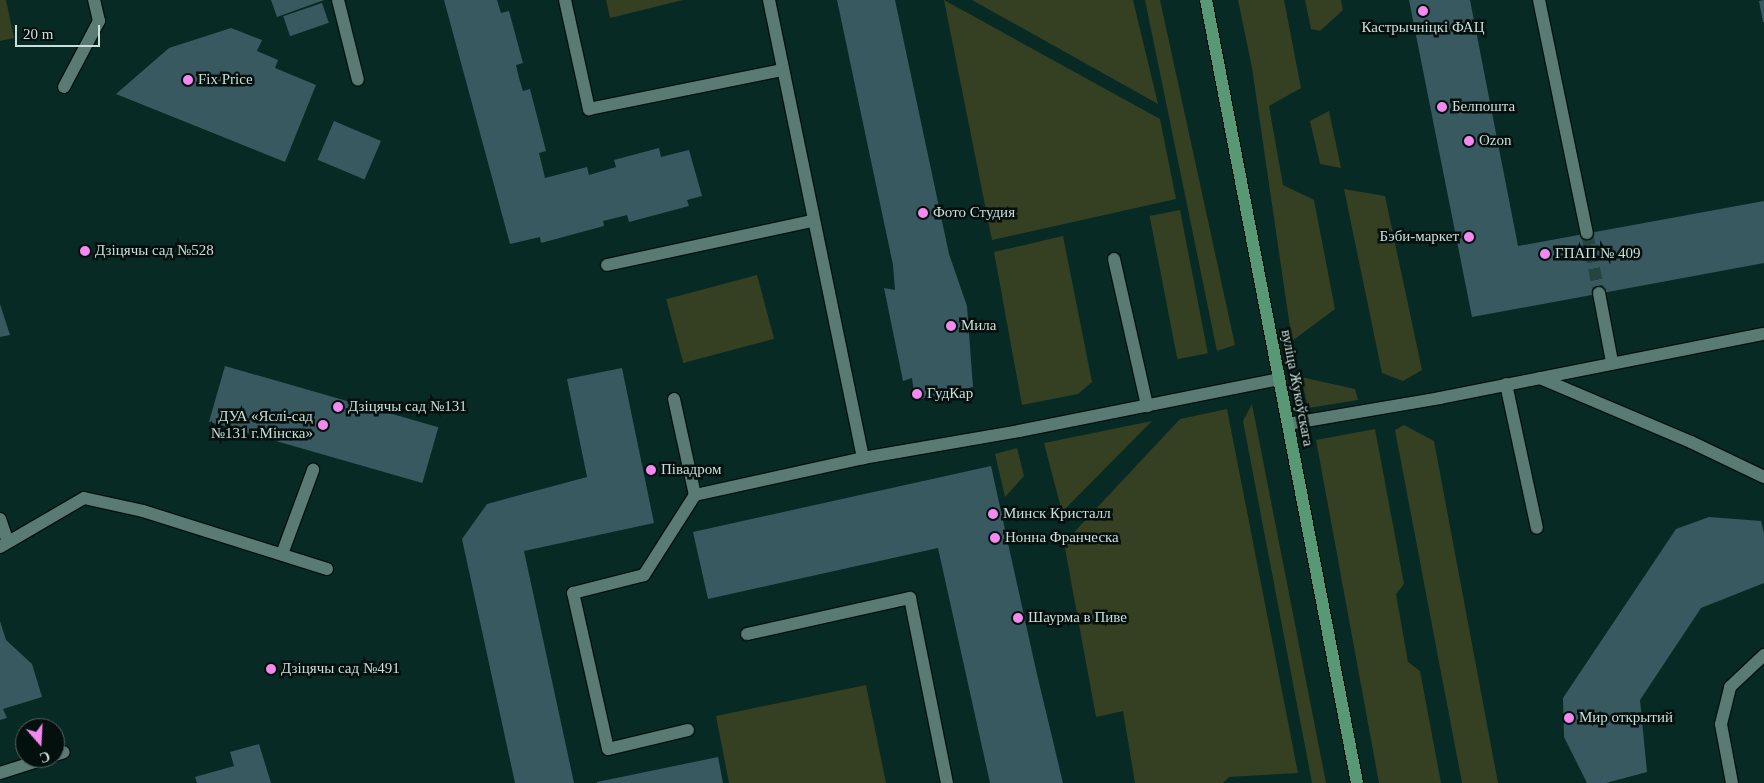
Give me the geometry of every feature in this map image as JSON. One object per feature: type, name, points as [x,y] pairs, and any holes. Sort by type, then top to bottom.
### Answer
[{"type":"main road","name":"вуліца Жукоўскага","points":[[1206,0],[1357,783]]},
{"type":"lane","points":[[64,87],[99,21],[94,0]]},
{"type":"lane","points":[[338,0],[358,80]]},
{"type":"lane","points":[[565,0],[588,109],[783,70]]},
{"type":"lane","points":[[769,0],[812,222],[863,458]]},
{"type":"lane","points":[[1539,0],[1586,233]]},
{"type":"lane","points":[[607,265],[812,222]]},
{"type":"lane","points":[[1114,259],[1147,406]]},
{"type":"lane","points":[[1599,293],[1612,362]]},
{"type":"lane","points":[[1288,424],[1540,378],[1612,362],[1764,334]]},
{"type":"lane","points":[[1540,378],[1691,442],[1764,477]]},
{"type":"lane","points":[[695,495],[863,458],[1147,406],[1279,379]]},
{"type":"lane","points":[[1506,384],[1537,528]]},
{"type":"lane","points":[[674,399],[695,495],[644,576],[573,593],[608,750],[688,730]]},
{"type":"lane","points":[[282,554],[313,470]]},
{"type":"lane","points":[[0,518],[4,545],[84,498],[143,511],[327,569]]},
{"type":"lane","points":[[747,634],[910,598],[947,783]]},
{"type":"lane","points":[[1732,783],[1721,724],[1730,687],[1764,656]]},
{"type":"lane","points":[[0,773],[16,768]]},
{"type":"green space","points":[[0,0],[6,0],[14,38],[0,41]]},
{"type":"green space","points":[[606,0],[683,0],[610,18]]},
{"type":"green space","points":[[944,0],[1160,119],[1176,199],[992,240]]},
{"type":"green space","points":[[972,0],[1133,0],[1158,104]]},
{"type":"green space","points":[[1145,0],[1160,0],[1235,345],[1217,351]]},
{"type":"green space","points":[[1238,0],[1284,0],[1301,88],[1269,106],[1283,185],[1314,200],[1335,309],[1292,341],[1252,68]]},
{"type":"green space","points":[[1305,0],[1341,0],[1343,10],[1320,31],[1311,29]]},
{"type":"green space","points":[[1329,111],[1341,168],[1320,164],[1310,121]]},
{"type":"green space","points":[[1344,189],[1385,196],[1422,370],[1403,381],[1382,373]]},
{"type":"green space","points":[[1180,210],[1208,353],[1177,359],[1150,216]]},
{"type":"green space","points":[[1063,236],[1092,382],[1078,394],[1022,405],[994,252]]},
{"type":"green space","points":[[757,275],[774,339],[683,363],[666,299]]},
{"type":"green space","points":[[1301,377],[1355,389],[1358,400],[1308,408]]},
{"type":"green space","points":[[1252,404],[1326,783],[1312,783],[1243,421]]},
{"type":"green space","points":[[1227,409],[1298,773],[1229,777],[1223,783],[1135,783],[1123,711],[1096,717],[1064,543],[1180,419]]},
{"type":"green space","points":[[1152,421],[1062,512],[1044,443]]},
{"type":"green space","points":[[1404,425],[1434,441],[1498,783],[1462,783],[1395,430]]},
{"type":"green space","points":[[1375,429],[1404,584],[1396,594],[1408,662],[1420,671],[1441,783],[1379,783],[1316,440]]},
{"type":"green space","points":[[1017,448],[1024,476],[1005,497],[995,454]]},
{"type":"green space","points":[[866,685],[886,783],[729,783],[716,716]]},
{"type":"building","points":[[271,0],[324,0],[277,17]]},
{"type":"building","points":[[444,0],[497,0],[501,13],[509,11],[523,63],[516,65],[519,78],[523,91],[530,89],[546,151],[539,153],[545,178],[587,167],[589,175],[616,167],[614,160],[659,148],[661,157],[689,150],[702,196],[687,200],[689,206],[629,222],[627,215],[603,221],[604,226],[541,243],[540,237],[510,244]]},
{"type":"building","points":[[837,0],[895,0],[949,254],[967,306],[973,387],[915,400],[912,378],[903,381],[884,288],[895,290],[893,265]]},
{"type":"building","points":[[1409,0],[1470,0],[1518,246],[1764,201],[1764,263],[1472,317]]},
{"type":"building","points":[[1764,0],[1764,22],[1763,22],[1759,1]]},
{"type":"building","points":[[322,3],[329,23],[290,36],[283,16]]},
{"type":"building","points":[[231,28],[262,40],[257,51],[278,60],[275,68],[316,85],[285,162],[116,94],[169,48]]},
{"type":"building","points":[[334,121],[381,141],[365,180],[318,160]]},
{"type":"building","points":[[0,304],[10,335],[0,337]]},
{"type":"building","name":"ДУА «Яслі-сад №131 г.Мінска»","points":[[225,366],[438,427],[422,483],[209,422]]},
{"type":"building","points":[[622,368],[654,523],[524,551],[574,783],[515,783],[462,539],[487,504],[587,477],[567,379]]},
{"type":"building","points":[[991,466],[1063,783],[990,783],[938,548],[708,599],[693,532]]},
{"type":"building","points":[[1709,517],[1761,521],[1764,533],[1764,583],[1701,608],[1640,700],[1647,772],[1606,783],[1587,783],[1564,737],[1563,698],[1676,529]]},
{"type":"building","points":[[0,621],[6,640],[32,664],[42,697],[3,709],[7,718],[0,720]]},
{"type":"building","points":[[259,744],[271,783],[197,783],[195,777],[234,766],[230,752]]},
{"type":"building","points":[[718,757],[723,783],[597,783],[597,782]]},
{"type":"tunnel","points":[[1587,233],[1599,293]]},
{"type":"place","name":"Кастрычніцкі ФАЦ","points":[[1423,11]]},
{"type":"place","name":"Fix Price","points":[[188,80]]},
{"type":"place","name":"Белпошта","points":[[1442,107]]},
{"type":"place","name":"Ozon","points":[[1469,141]]},
{"type":"place","name":"Фото Студия","points":[[923,213]]},
{"type":"place","name":"Бэби-маркет","points":[[1469,237]]},
{"type":"place","name":"Дзіцячы сад №528","points":[[85,251]]},
{"type":"place","name":"ГПАП № 409","points":[[1545,254]]},
{"type":"place","name":"Мила","points":[[951,326]]},
{"type":"place","name":"ГудКар","points":[[917,394]]},
{"type":"place","name":"Дзіцячы сад №131","points":[[338,407]]},
{"type":"place","name":"ДУА «Яслі-сад №131 г.Мінска»","points":[[323,425]]},
{"type":"place","name":"Пiвадром","points":[[651,470]]},
{"type":"place","name":"Минск Кристалл","points":[[993,514]]},
{"type":"place","name":"Нонна Франческа","points":[[995,538]]},
{"type":"place","name":"Шаурма в Пиве","points":[[1018,618]]},
{"type":"place","name":"Дзіцячы сад №491","points":[[271,669]]},
{"type":"place","name":"Мир открытий","points":[[1569,718]]}]
